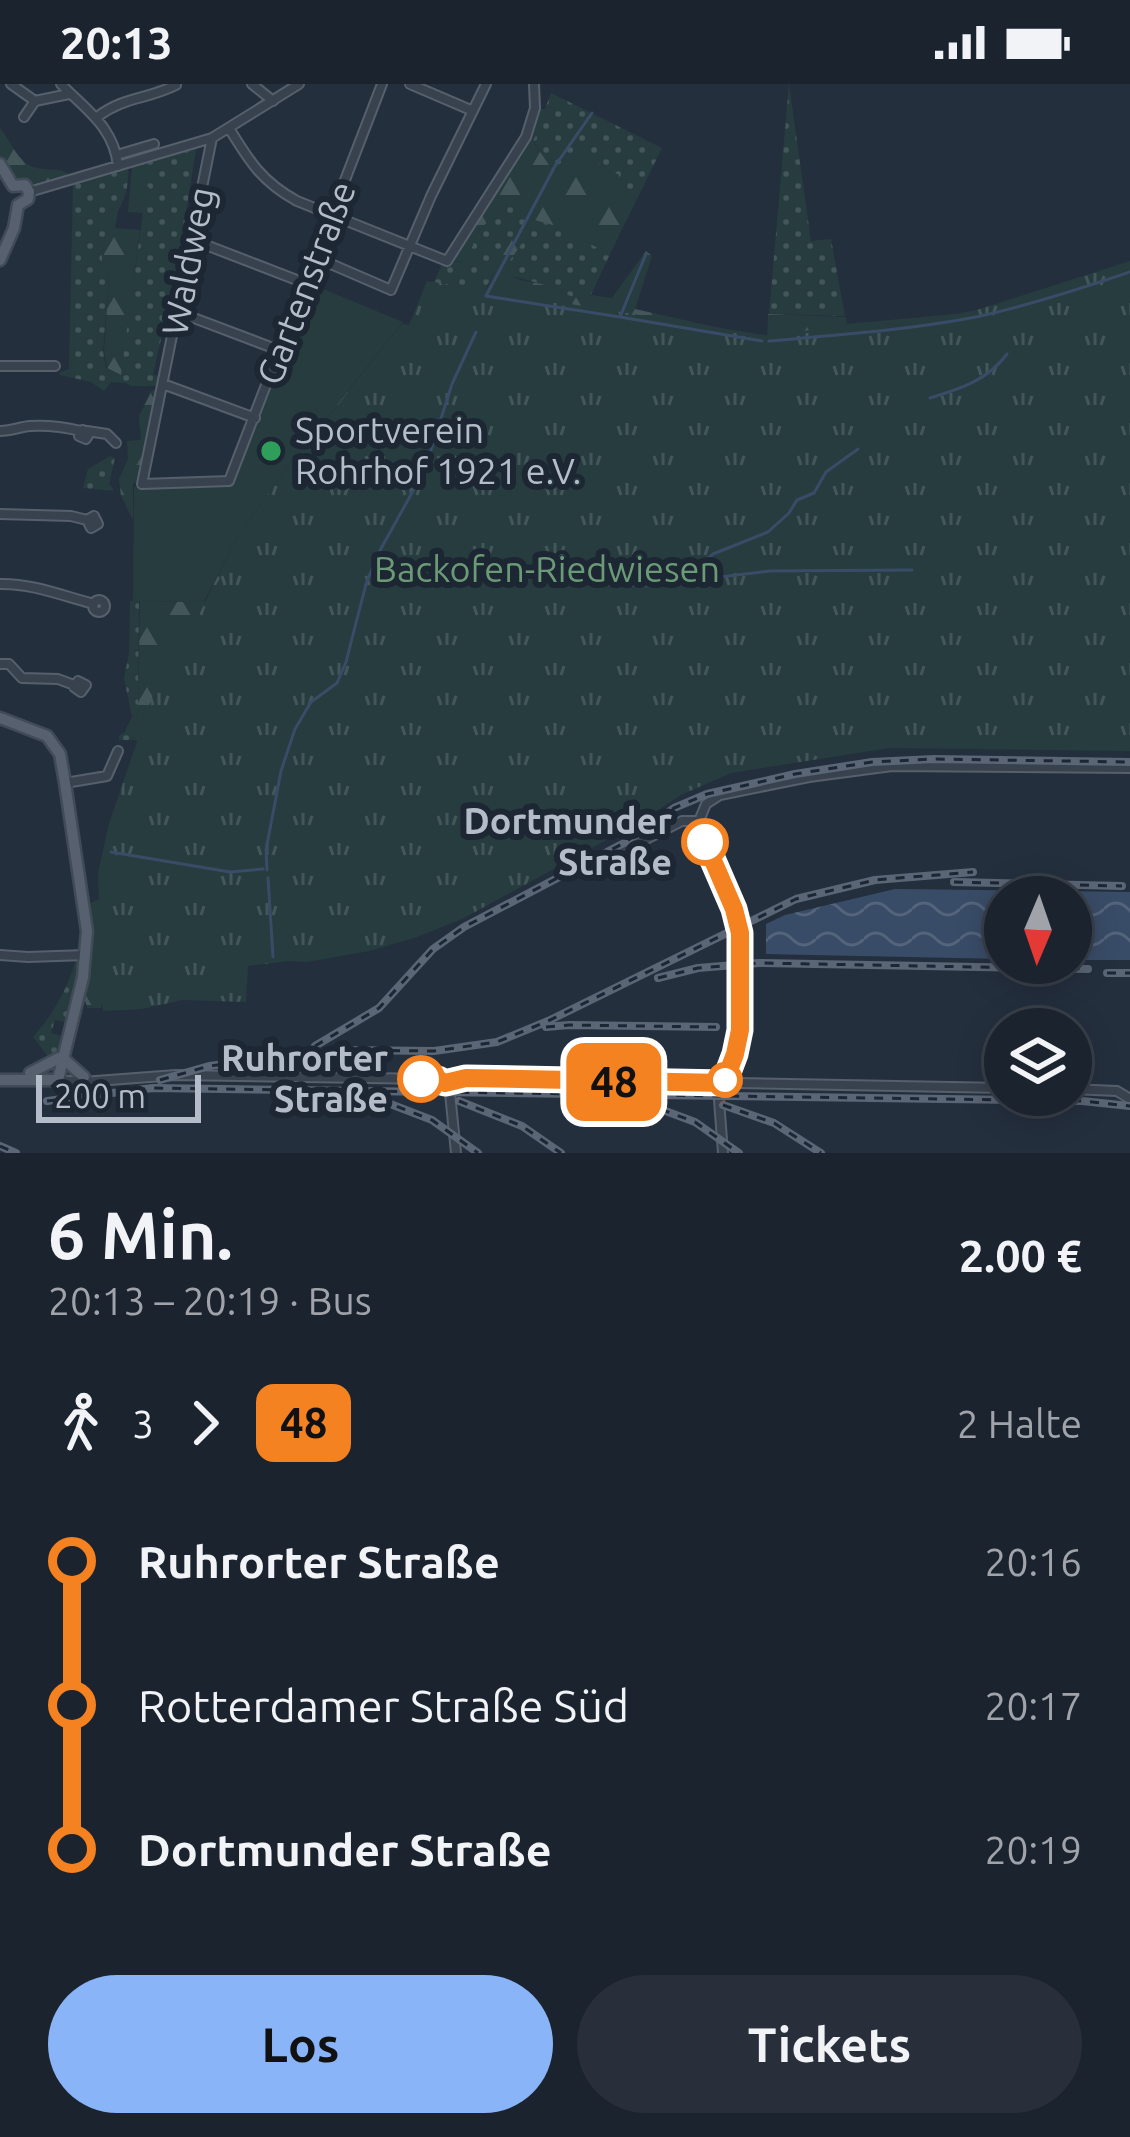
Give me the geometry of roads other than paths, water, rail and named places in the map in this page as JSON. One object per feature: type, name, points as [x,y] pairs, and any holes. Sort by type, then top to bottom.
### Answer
[{"type":"main road","points":[[0,164],[13,186]]},
{"type":"main road","points":[[13,186],[25,185],[29,192],[28,200],[18,205]]},
{"type":"main road","points":[[13,186],[9,197],[18,205]]},
{"type":"main road","points":[[0,260],[18,205]]},
{"type":"main road","points":[[0,718],[47,736],[60,754],[65,783],[86,914],[86,955],[59,1075]]},
{"type":"main road","points":[[0,1080],[62,1059]]},
{"type":"main road","points":[[62,1059],[84,1077]]},
{"type":"main road","points":[[30,1073],[59,1075]]},
{"type":"main road","points":[[0,1080],[59,1075]]},
{"type":"street","points":[[11,84],[34,101]]},
{"type":"street","points":[[61,84],[97,118],[114,143],[118,166]]},
{"type":"street","points":[[251,84],[273,101]]},
{"type":"street","points":[[29,192],[212,138],[299,84]]},
{"type":"street","name":"Gartenstraße","points":[[229,481],[382,84]]},
{"type":"street","points":[[410,84],[472,111]]},
{"type":"street","points":[[317,258],[391,290],[486,84]]},
{"type":"street","points":[[229,128],[275,190],[447,261],[526,136],[535,108],[534,84]]},
{"type":"street","points":[[97,118],[115,104],[176,85]]},
{"type":"street","points":[[24,117],[34,101],[70,94]]},
{"type":"street","name":"Waldweg","points":[[212,138],[142,484],[229,481]]},
{"type":"street","points":[[117,154],[154,144]]},
{"type":"street","points":[[193,240],[307,284]]},
{"type":"street","points":[[178,312],[280,351]]},
{"type":"street","points":[[0,366],[56,366]]},
{"type":"street","points":[[163,384],[255,418]]},
{"type":"street","points":[[0,430],[62,427],[107,434],[116,442]]},
{"type":"street","points":[[0,514],[87,520]]},
{"type":"street","points":[[0,584],[94,604]]},
{"type":"street","points":[[0,664],[9,664],[22,677],[74,685]]},
{"type":"street","points":[[65,783],[107,776],[118,751]]},
{"type":"street","points":[[723,1153],[720,1096],[740,1030],[740,929],[702,836],[699,821],[706,804],[721,795],[892,766],[1130,768]]},
{"type":"street","points":[[593,866],[682,821],[699,821]]},
{"type":"street","points":[[0,955],[86,955]]},
{"type":"street","points":[[59,1075],[103,1080],[176,1075],[445,1083],[466,1078],[984,1088]]},
{"type":"street","points":[[59,1075],[103,1080]]},
{"type":"street","points":[[445,1083],[456,1153]]},
{"type":"street","points":[[705,1083],[720,1096]]},
{"type":"street","points":[[1092,1091],[1124,1095],[1130,1084]]},
{"type":"water","points":[[895,889],[984,890],[984,959],[766,954],[766,924],[785,915]]},
{"type":"water","points":[[1092,892],[1130,892],[1130,960],[1092,960]]},
{"type":"waterway","points":[[592,113],[555,166],[486,296],[620,317]]},
{"type":"waterway","points":[[646,254],[620,317],[762,341]]},
{"type":"waterway","points":[[769,341],[976,317],[1130,272]]},
{"type":"waterway","points":[[267,870],[266,850],[281,771],[295,729],[311,702],[337,683],[366,584],[430,453],[452,384],[476,332]]},
{"type":"waterway","points":[[930,398],[982,377],[1007,354]]},
{"type":"waterway","points":[[686,577],[713,554],[768,532],[797,500],[814,493],[826,472],[858,449]]},
{"type":"waterway","points":[[564,582],[643,586],[770,571],[912,570]]},
{"type":"waterway","points":[[111,852],[230,872],[263,869]]},
{"type":"waterway","points":[[268,878],[273,957]]},
{"type":"railway","points":[[315,1046],[379,1008],[433,949],[464,927],[707,794],[872,762],[1130,762]]},
{"type":"railway","points":[[160,1080],[209,1066],[341,1050],[434,1051],[497,1042],[796,899],[875,880],[973,872]]},
{"type":"railway","points":[[954,882],[1122,886]]},
{"type":"railway","points":[[658,978],[698,968],[759,963],[984,967]]},
{"type":"railway","points":[[1107,973],[1130,973]]},
{"type":"railway","points":[[546,1027],[716,1027]]},
{"type":"railway","points":[[47,1101],[153,1088],[1082,1101],[1130,1106]]},
{"type":"railway","points":[[380,1100],[432,1120],[478,1153]]},
{"type":"railway","points":[[459,1101],[522,1126],[561,1153]]},
{"type":"railway","points":[[644,1103],[695,1122],[739,1153]]},
{"type":"railway","points":[[723,1105],[774,1123],[821,1153]]},
{"type":"railway","points":[[0,1146],[16,1153]]},
{"type":"place","name":"Sportverein Rohrhof 1921 e.V.","points":[[271,451]]},
{"type":"place","name":"Dortmunder Straße","points":[[705,842]]},
{"type":"place","name":"Ruhrorter Straße","points":[[421,1079]]},
{"type":"park label","name":"Backofen-Riedwiesen","points":[[547,569]]}]
